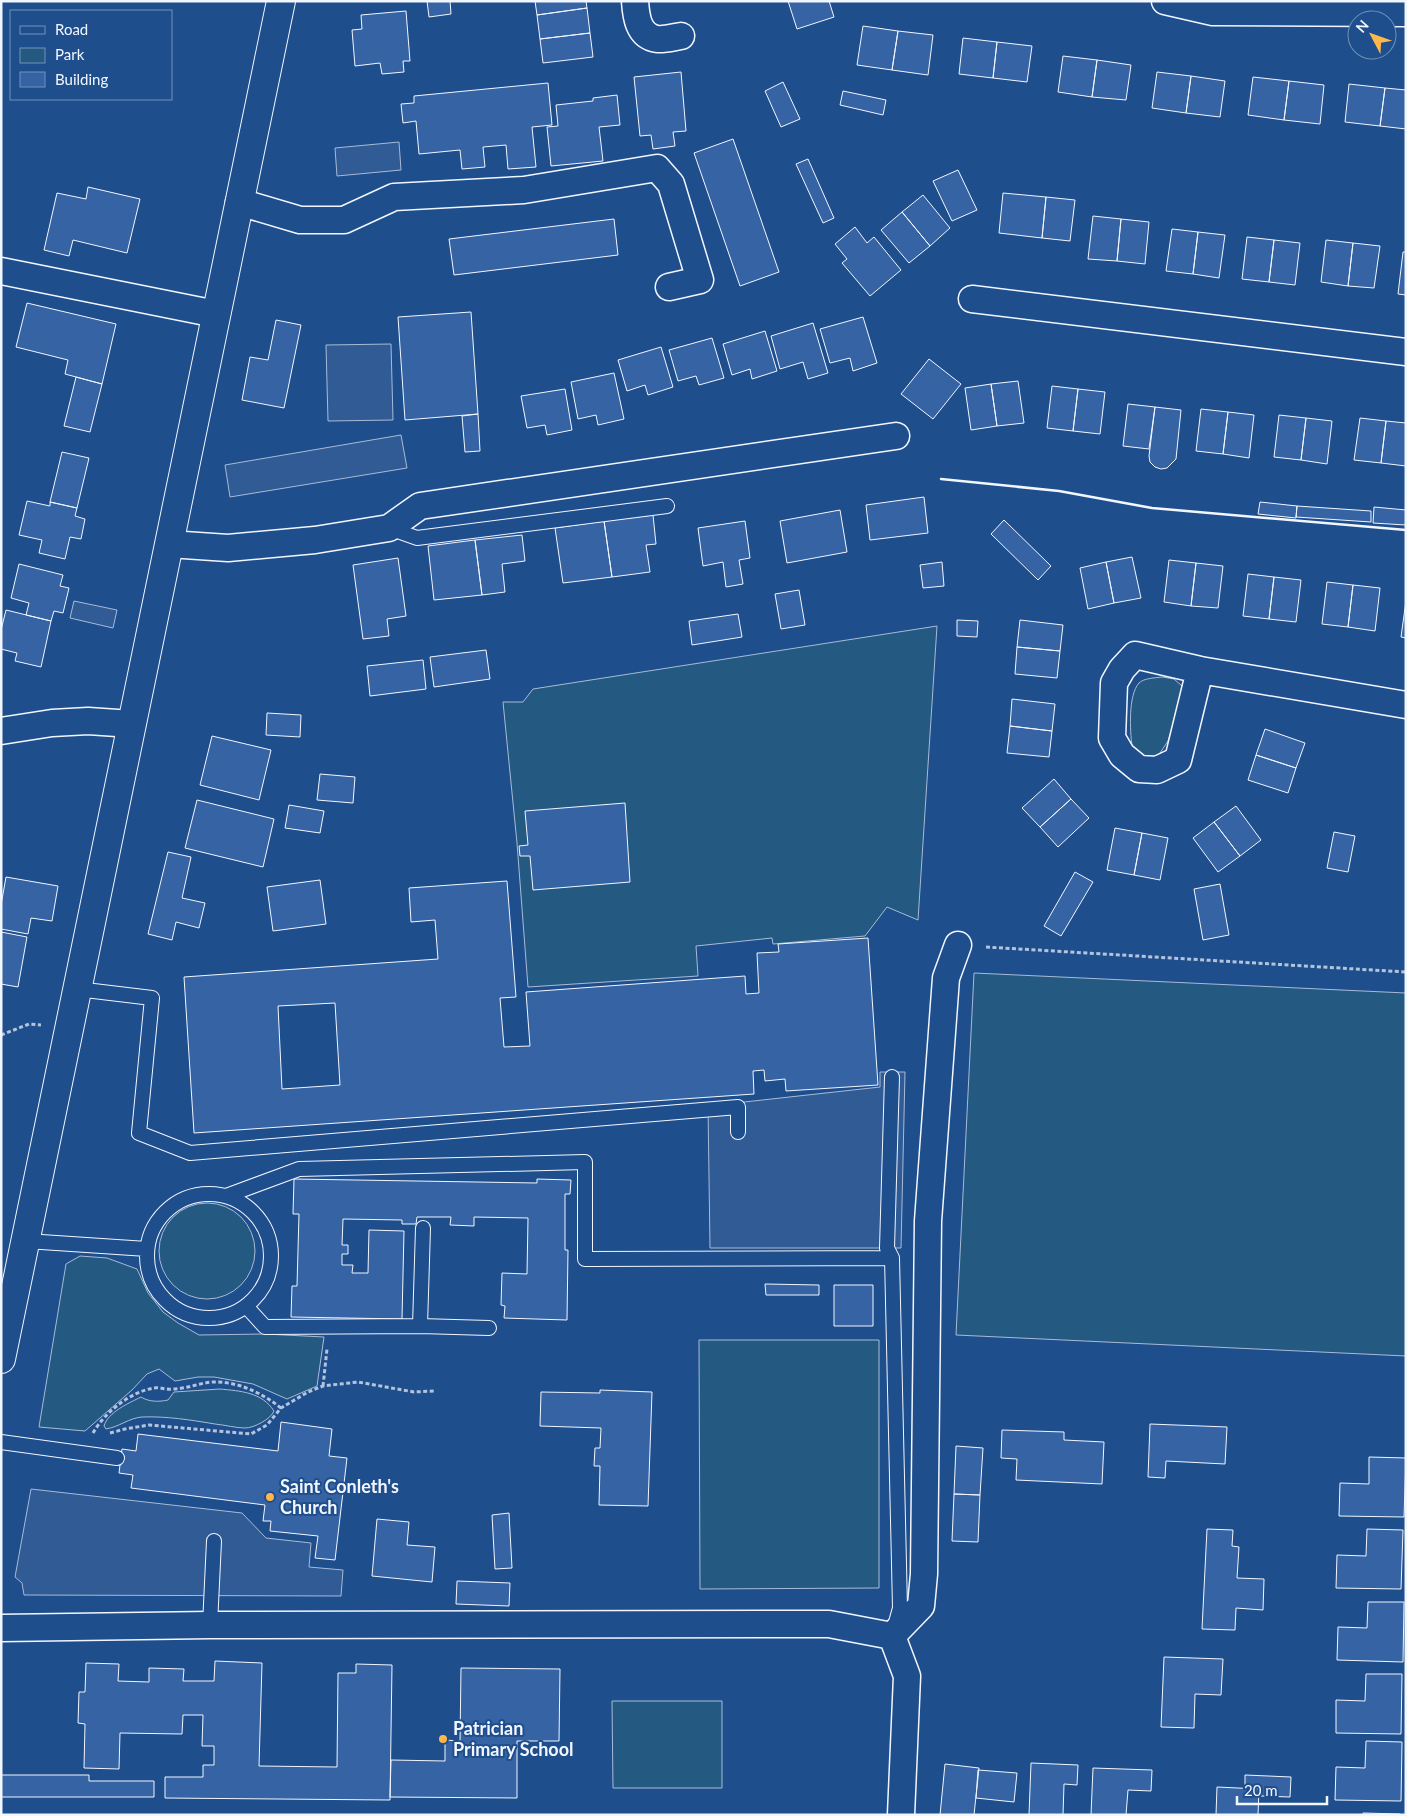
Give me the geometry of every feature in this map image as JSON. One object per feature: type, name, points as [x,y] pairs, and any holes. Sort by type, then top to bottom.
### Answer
[{"type":"main road","points":[[1,1360],[281,1]]},
{"type":"street","points":[[635,1],[637,21],[643,32],[656,39],[681,36]]},
{"type":"street","points":[[1165,1],[1213,12],[1406,13]]},
{"type":"street","points":[[239,202],[300,220],[344,220],[394,197],[524,190],[657,168],[671,184],[700,280],[669,286]]},
{"type":"street","points":[[1,270],[216,314]]},
{"type":"street","points":[[972,299],[1406,352]]},
{"type":"street","points":[[169,544],[228,548],[314,540],[389,528],[420,506],[896,436]]},
{"type":"street","points":[[1200,670],[1178,760],[1156,770],[1139,769],[1122,754],[1112,738],[1114,683],[1122,669],[1135,655],[1200,670],[1406,705]]},
{"type":"street","points":[[1,731],[52,723],[88,721],[132,724]]},
{"type":"street","points":[[892,1636],[922,1606],[924,1574],[928,1221],[946,978],[958,945]]},
{"type":"street","points":[[1,1628],[210,1625],[829,1624],[892,1636]]},
{"type":"street","points":[[892,1636],[906,1676],[900,1815]]},
{"type":"lane","points":[[389,528],[417,538],[667,506]]},
{"type":"lane","points":[[77,989],[152,998],[139,1133],[190,1153],[738,1107],[738,1132]]},
{"type":"lane","points":[[892,1077],[887,1248],[892,1258],[900,1608],[892,1636]]},
{"type":"lane","points":[[226,1196],[243,1204],[259,1219],[268,1236],[271,1254],[269,1272],[257,1296],[235,1313],[210,1318],[196,1317],[180,1311],[168,1302],[156,1288],[149,1271],[147,1250],[155,1226],[169,1208],[191,1196],[226,1196],[299,1169],[584,1162],[585,1259],[892,1258]]},
{"type":"lane","points":[[420,1326],[423,1228]]},
{"type":"lane","points":[[26,1241],[147,1250]]},
{"type":"lane","points":[[246,1306],[266,1327],[420,1326],[488,1328]]},
{"type":"lane","points":[[1,1442],[118,1458]]},
{"type":"lane","points":[[210,1625],[214,1540]]},
{"type":"path","points":[[958,945],[1406,972]]},
{"type":"path","points":[[1,1035],[29,1024],[70,1028]]},
{"type":"path","points":[[323,1386],[330,1327]]},
{"type":"path","points":[[99,1436],[90,1439],[111,1411],[136,1393],[155,1388],[173,1389],[218,1382],[249,1388],[268,1398],[281,1408]]},
{"type":"path","points":[[108,1434],[149,1425],[251,1434],[267,1425],[281,1408],[308,1392],[323,1386],[358,1382],[414,1392],[435,1391]]},
{"type":"green space","points":[[937,626],[918,920],[887,907],[865,936],[773,944],[772,938],[696,946],[698,976],[528,987],[517,843],[503,702],[523,702],[533,689]]},
{"type":"green space","points":[[1162,677],[1174,679],[1182,686],[1183,694],[1168,741],[1158,756],[1146,758],[1132,746],[1131,704],[1135,689],[1141,681]]},
{"type":"green space","points":[[974,973],[1406,993],[1406,1356],[956,1335]]},
{"type":"green space","points":[[207,1203],[225,1207],[241,1217],[251,1233],[255,1251],[251,1269],[241,1285],[225,1295],[207,1299],[189,1295],[173,1285],[163,1269],[159,1251],[163,1233],[173,1217],[189,1207]]},
{"type":"green space","points":[[80,1256],[107,1258],[137,1269],[148,1293],[163,1312],[199,1335],[265,1334],[324,1337],[317,1386],[287,1399],[253,1384],[214,1377],[198,1377],[175,1381],[159,1369],[147,1374],[132,1390],[85,1431],[39,1427],[66,1264]]},
{"type":"green space","points":[[699,1340],[879,1340],[879,1588],[700,1589]]},
{"type":"green space","points":[[220,1389],[257,1396],[274,1411],[262,1422],[245,1428],[151,1417],[137,1418],[106,1429],[104,1426],[114,1412],[141,1397],[151,1401],[161,1401],[168,1400],[174,1392]]},
{"type":"green space","points":[[612,1701],[722,1701],[722,1788],[613,1788]]},
{"type":"shaded area","points":[[399,142],[401,170],[337,176],[335,148]]},
{"type":"shaded area","points":[[391,344],[393,420],[328,421],[326,345]]},
{"type":"shaded area","points":[[401,435],[407,468],[230,497],[225,465]]},
{"type":"shaded area","points":[[74,601],[117,610],[113,628],[70,618]]},
{"type":"shaded area","points":[[880,1072],[905,1072],[901,1248],[710,1248],[708,1106],[880,1087]]},
{"type":"shaded area","points":[[31,1489],[242,1513],[266,1538],[311,1543],[309,1567],[343,1570],[341,1596],[24,1595],[22,1583],[15,1577]]},
{"type":"building","points":[[427,1],[450,1],[451,14],[429,17]]},
{"type":"building","points":[[535,1],[586,1],[587,8],[537,15]]},
{"type":"building","points":[[788,1],[829,1],[834,17],[797,29]]},
{"type":"building","points":[[587,8],[590,33],[540,39],[537,15]]},
{"type":"building","points":[[406,11],[410,61],[403,61],[404,72],[382,74],[380,63],[355,66],[352,30],[362,29],[361,15]]},
{"type":"building","points":[[863,26],[898,31],[892,70],[857,65]]},
{"type":"building","points":[[898,31],[933,35],[928,75],[892,70]]},
{"type":"building","points":[[590,33],[593,57],[543,63],[540,39]]},
{"type":"building","points":[[963,38],[997,42],[993,78],[959,74]]},
{"type":"building","points":[[997,42],[1032,46],[1027,82],[993,78]]},
{"type":"building","points":[[1063,56],[1097,60],[1092,97],[1058,92]]},
{"type":"building","points":[[1097,60],[1131,65],[1126,100],[1092,97]]},
{"type":"building","points":[[681,72],[686,131],[673,132],[675,146],[653,149],[651,135],[640,136],[634,77]]},
{"type":"building","points":[[1157,72],[1191,76],[1186,113],[1152,108]]},
{"type":"building","points":[[1191,76],[1225,81],[1220,117],[1186,113]]},
{"type":"building","points":[[1253,77],[1289,81],[1284,120],[1248,115]]},
{"type":"building","points":[[1289,81],[1324,85],[1320,124],[1284,120]]},
{"type":"building","points":[[783,82],[800,119],[781,127],[765,91]]},
{"type":"building","points":[[548,83],[552,125],[532,127],[536,167],[508,169],[506,145],[483,147],[485,167],[462,169],[460,150],[419,154],[416,121],[403,123],[401,104],[414,103],[414,96]]},
{"type":"building","points":[[1349,84],[1385,88],[1380,126],[1345,122]]},
{"type":"building","points":[[1385,88],[1406,90],[1406,129],[1380,126]]},
{"type":"building","points":[[843,91],[886,100],[883,115],[840,105]]},
{"type":"building","points":[[617,95],[620,125],[599,127],[603,161],[551,166],[547,127],[558,126],[556,105],[593,101],[593,98]]},
{"type":"building","points":[[733,139],[779,272],[740,286],[694,153]]},
{"type":"building","points":[[808,159],[834,218],[823,223],[796,164]]},
{"type":"building","points":[[958,170],[977,210],[952,221],[933,181]]},
{"type":"building","points":[[88,187],[140,199],[127,253],[73,240],[69,256],[44,250],[57,193],[86,199]]},
{"type":"building","points":[[1003,193],[1046,197],[1042,238],[999,233]]},
{"type":"building","points":[[923,195],[950,228],[930,246],[902,212]]},
{"type":"building","points":[[1046,197],[1075,200],[1070,241],[1042,238]]},
{"type":"building","points":[[902,212],[930,246],[909,263],[881,230]]},
{"type":"building","points":[[1093,216],[1121,219],[1117,261],[1088,259]]},
{"type":"building","points":[[614,219],[618,255],[454,275],[449,239]]},
{"type":"building","points":[[1121,219],[1149,222],[1145,264],[1117,261]]},
{"type":"building","points":[[855,227],[867,243],[874,237],[901,270],[870,296],[842,263],[847,259],[835,244]]},
{"type":"building","points":[[1172,229],[1198,232],[1193,274],[1166,271]]},
{"type":"building","points":[[1198,232],[1225,235],[1219,278],[1193,274]]},
{"type":"building","points":[[1247,237],[1274,240],[1269,282],[1242,279]]},
{"type":"building","points":[[1274,240],[1300,243],[1295,285],[1269,282]]},
{"type":"building","points":[[1326,240],[1353,243],[1348,286],[1321,282]]},
{"type":"building","points":[[1353,243],[1380,246],[1374,288],[1348,286]]},
{"type":"building","points":[[1403,252],[1406,252],[1406,295],[1398,294]]},
{"type":"building","points":[[27,303],[116,324],[102,384],[65,374],[68,360],[16,347]]},
{"type":"building","points":[[471,312],[478,414],[405,420],[398,317]]},
{"type":"building","points":[[863,317],[877,363],[853,371],[850,358],[830,363],[820,329]]},
{"type":"building","points":[[276,320],[301,325],[284,408],[242,400],[250,357],[268,360]]},
{"type":"building","points":[[813,323],[828,373],[808,379],[803,362],[780,369],[771,336]]},
{"type":"building","points":[[765,331],[777,371],[752,379],[750,369],[732,375],[723,344]]},
{"type":"building","points":[[712,338],[724,378],[699,385],[696,376],[678,381],[669,350]]},
{"type":"building","points":[[661,347],[673,387],[648,395],[645,385],[627,391],[618,360]]},
{"type":"building","points":[[929,359],[961,384],[933,419],[901,394]]},
{"type":"building","points":[[614,373],[624,419],[598,425],[596,415],[578,419],[571,382]]},
{"type":"building","points":[[76,377],[102,384],[90,432],[64,426]]},
{"type":"building","points":[[1018,381],[1024,423],[997,426],[991,384]]},
{"type":"building","points":[[991,384],[997,426],[971,430],[965,388]]},
{"type":"building","points":[[1052,386],[1078,389],[1073,431],[1047,428]]},
{"type":"building","points":[[565,389],[572,430],[547,435],[545,425],[527,428],[521,396]]},
{"type":"building","points":[[1078,389],[1105,392],[1100,434],[1073,431]]},
{"type":"building","points":[[1128,404],[1155,407],[1149,449],[1123,446]]},
{"type":"building","points":[[1155,407],[1181,410],[1176,459],[1167,468],[1161,469],[1155,467],[1150,462],[1149,456]]},
{"type":"building","points":[[1201,409],[1228,412],[1223,454],[1196,451]]},
{"type":"building","points":[[1228,412],[1254,415],[1249,458],[1223,454]]},
{"type":"building","points":[[478,414],[480,451],[465,452],[462,416]]},
{"type":"building","points":[[1279,415],[1306,418],[1301,460],[1274,457]]},
{"type":"building","points":[[1306,418],[1332,421],[1327,464],[1301,460]]},
{"type":"building","points":[[1360,418],[1386,421],[1381,463],[1354,460]]},
{"type":"building","points":[[1386,421],[1406,423],[1406,466],[1381,463]]},
{"type":"building","points":[[62,452],[89,458],[77,508],[50,502]]},
{"type":"building","points":[[924,497],[928,533],[870,540],[866,505]]},
{"type":"building","points":[[27,501],[50,506],[50,502],[77,508],[75,516],[85,519],[81,539],[70,537],[65,559],[39,553],[42,540],[19,535]]},
{"type":"building","points":[[1260,502],[1297,506],[1296,518],[1258,514]]},
{"type":"building","points":[[1297,506],[1371,511],[1371,522],[1296,517]]},
{"type":"building","points":[[1374,507],[1406,510],[1406,525],[1373,523]]},
{"type":"building","points":[[840,510],[847,552],[787,563],[780,521]]},
{"type":"building","points":[[653,515],[656,544],[646,545],[650,572],[612,577],[604,521]]},
{"type":"building","points":[[1004,520],[1051,566],[1038,580],[991,534]]},
{"type":"building","points":[[604,521],[612,577],[563,583],[555,528]]},
{"type":"building","points":[[745,521],[750,558],[739,560],[743,584],[726,587],[723,562],[703,566],[698,528]]},
{"type":"building","points":[[522,535],[525,561],[502,564],[505,592],[482,595],[475,540]]},
{"type":"building","points":[[475,540],[482,595],[434,600],[428,546]]},
{"type":"building","points":[[1132,557],[1141,598],[1114,603],[1106,562]]},
{"type":"building","points":[[398,558],[406,616],[387,619],[389,636],[363,639],[353,565]]},
{"type":"building","points":[[1169,560],[1196,563],[1191,606],[1164,602]]},
{"type":"building","points":[[942,562],[944,586],[923,588],[920,565]]},
{"type":"building","points":[[1106,562],[1114,603],[1088,609],[1080,568]]},
{"type":"building","points":[[1196,563],[1223,566],[1218,608],[1191,606]]},
{"type":"building","points":[[19,564],[63,575],[60,586],[69,588],[63,613],[54,611],[51,621],[26,615],[29,603],[11,598]]},
{"type":"building","points":[[1248,574],[1274,577],[1269,619],[1243,616]]},
{"type":"building","points":[[1274,577],[1301,580],[1296,622],[1269,619]]},
{"type":"building","points":[[1327,582],[1353,585],[1348,627],[1322,624]]},
{"type":"building","points":[[1353,585],[1380,588],[1375,631],[1348,627]]},
{"type":"building","points":[[799,590],[805,625],[781,629],[775,594]]},
{"type":"building","points":[[1406,601],[1406,638],[1401,637]]},
{"type":"building","points":[[6,610],[51,621],[41,667],[15,661],[17,653],[1,649],[1,630]]},
{"type":"building","points":[[738,614],[742,637],[692,645],[689,621]]},
{"type":"building","points":[[957,620],[978,621],[977,637],[957,636]]},
{"type":"building","points":[[1020,620],[1063,625],[1060,651],[1017,647]]},
{"type":"building","points":[[1017,647],[1060,651],[1057,678],[1015,674]]},
{"type":"building","points":[[486,650],[490,679],[434,687],[430,657]]},
{"type":"building","points":[[423,660],[426,689],[370,696],[367,666]]},
{"type":"building","points":[[1012,699],[1055,704],[1052,731],[1010,726]]},
{"type":"building","points":[[267,713],[301,715],[300,737],[266,735]]},
{"type":"building","points":[[1010,726],[1052,731],[1049,757],[1007,753]]},
{"type":"building","points":[[1265,729],[1305,743],[1296,768],[1256,755]]},
{"type":"building","points":[[212,736],[271,750],[259,800],[200,785]]},
{"type":"building","points":[[1256,755],[1296,768],[1288,793],[1248,780]]},
{"type":"building","points":[[320,774],[355,777],[353,803],[317,800]]},
{"type":"building","points":[[1054,779],[1071,799],[1040,827],[1022,808]]},
{"type":"building","points":[[1071,799],[1089,818],[1058,847],[1040,827]]},
{"type":"building","points":[[197,800],[274,819],[263,867],[185,848]]},
{"type":"building","points":[[625,803],[630,882],[533,890],[530,856],[520,856],[519,846],[528,845],[525,811]]},
{"type":"building","points":[[289,805],[324,811],[320,833],[285,828]]},
{"type":"building","points":[[1236,806],[1261,840],[1240,856],[1214,822]]},
{"type":"building","points":[[1214,822],[1240,856],[1218,872],[1193,838]]},
{"type":"building","points":[[1115,828],[1142,833],[1134,875],[1107,870]]},
{"type":"building","points":[[1334,832],[1355,836],[1348,872],[1327,868]]},
{"type":"building","points":[[1142,833],[1168,838],[1160,880],[1134,875]]},
{"type":"building","points":[[168,852],[191,857],[182,898],[205,903],[199,928],[176,922],[172,940],[148,934]]},
{"type":"building","points":[[1075,872],[1093,882],[1061,936],[1044,926]]},
{"type":"building","points":[[6,877],[58,886],[52,921],[31,918],[28,934],[1,929],[1,905]]},
{"type":"building","points":[[320,880],[326,924],[273,931],[267,887]]},
{"type":"building","points":[[507,881],[516,997],[500,998],[504,1047],[530,1046],[526,992],[745,976],[746,994],[759,993],[757,953],[779,952],[778,944],[868,938],[878,1085],[786,1091],[785,1079],[765,1081],[764,1070],[753,1071],[754,1094],[194,1133],[184,977],[438,959],[435,920],[411,922],[409,888]],"holes":[[[335,1003],[340,1085],[282,1089],[278,1006]]]},
{"type":"building","points":[[1220,884],[1229,935],[1203,940],[1194,889]]},
{"type":"building","points":[[1,932],[27,937],[18,987],[1,984]]},
{"type":"building","points":[[294,1179],[537,1183],[537,1179],[571,1180],[570,1194],[565,1194],[565,1250],[568,1250],[567,1320],[504,1318],[505,1306],[501,1305],[502,1273],[527,1274],[528,1218],[474,1217],[474,1226],[450,1225],[451,1217],[417,1217],[416,1224],[402,1224],[402,1220],[343,1219],[342,1245],[348,1245],[348,1254],[342,1254],[342,1265],[353,1265],[352,1273],[368,1273],[369,1230],[404,1231],[402,1319],[291,1317],[292,1286],[297,1286],[299,1214],[293,1214]]},
{"type":"building","points":[[765,1284],[819,1285],[819,1295],[766,1295]]},
{"type":"building","points":[[834,1285],[873,1285],[873,1326],[834,1326]]},
{"type":"building","points":[[600,1390],[652,1392],[648,1506],[599,1505],[600,1466],[594,1466],[595,1448],[600,1448],[601,1428],[540,1426],[541,1392],[600,1393]]},
{"type":"building","name":"Saint Conleth's Church","points":[[281,1422],[332,1429],[329,1456],[347,1458],[335,1560],[315,1558],[318,1536],[270,1531],[271,1521],[263,1521],[265,1505],[131,1488],[133,1475],[119,1473],[122,1449],[136,1451],[138,1434],[278,1451]]},
{"type":"building","points":[[1150,1424],[1227,1427],[1225,1464],[1166,1461],[1165,1478],[1148,1477]]},
{"type":"building","points":[[1002,1430],[1064,1432],[1064,1440],[1104,1442],[1102,1484],[1016,1480],[1017,1459],[1001,1458]]},
{"type":"building","points":[[956,1446],[983,1448],[980,1495],[954,1494]]},
{"type":"building","points":[[1369,1457],[1406,1458],[1404,1517],[1339,1516],[1340,1483],[1369,1484]]},
{"type":"building","points":[[954,1494],[980,1495],[978,1542],[952,1541]]},
{"type":"building","points":[[509,1513],[512,1568],[495,1569],[492,1515]]},
{"type":"building","points":[[377,1519],[409,1522],[407,1545],[435,1547],[432,1582],[372,1576]]},
{"type":"building","points":[[1207,1529],[1233,1530],[1232,1546],[1239,1547],[1237,1578],[1264,1579],[1263,1610],[1236,1608],[1235,1630],[1202,1629]]},
{"type":"building","points":[[1367,1529],[1403,1530],[1401,1589],[1336,1588],[1337,1555],[1366,1556]]},
{"type":"building","points":[[457,1581],[510,1583],[509,1606],[456,1604]]},
{"type":"building","points":[[1368,1602],[1404,1602],[1403,1662],[1337,1660],[1338,1627],[1367,1628]]},
{"type":"building","points":[[1164,1657],[1223,1659],[1221,1695],[1195,1694],[1194,1728],[1161,1727]]},
{"type":"building","points":[[215,1661],[262,1663],[259,1766],[337,1767],[338,1673],[356,1673],[356,1664],[392,1665],[390,1800],[165,1798],[165,1777],[203,1777],[203,1765],[214,1765],[214,1746],[202,1746],[203,1715],[183,1715],[182,1734],[120,1733],[119,1769],[84,1768],[85,1724],[78,1723],[79,1692],[85,1692],[86,1663],[119,1664],[118,1681],[149,1682],[149,1668],[184,1669],[183,1681],[214,1681]]},
{"type":"building","points":[[461,1668],[560,1669],[559,1741],[517,1741],[517,1798],[390,1797],[391,1760],[445,1761],[445,1740],[460,1741]]},
{"type":"building","points":[[1366,1674],[1402,1674],[1401,1734],[1336,1733],[1336,1700],[1365,1701]]},
{"type":"building","points":[[1366,1741],[1402,1742],[1401,1801],[1335,1800],[1336,1767],[1365,1768]]},
{"type":"building","points":[[1031,1763],[1078,1765],[1077,1785],[1064,1784],[1063,1815],[1029,1815]]},
{"type":"building","points":[[945,1764],[979,1768],[974,1815],[940,1815]]},
{"type":"building","points":[[1093,1768],[1152,1770],[1151,1791],[1128,1790],[1126,1815],[1091,1815]]},
{"type":"building","points":[[978,1770],[1017,1773],[1014,1802],[976,1798]]},
{"type":"building","points":[[1,1775],[89,1775],[89,1781],[154,1781],[154,1797],[1,1797]]},
{"type":"building","points":[[1245,1775],[1291,1777],[1290,1797],[1261,1796],[1261,1787],[1245,1786]]},
{"type":"building","points":[[1217,1787],[1259,1789],[1258,1815],[1216,1815]]},
{"type":"building","points":[[1363,1813],[1400,1814],[1400,1815],[1363,1815]]},
{"type":"wall","points":[[941,479],[1059,491],[1152,508],[1406,530]]},
{"type":"place","name":"Saint Conleth's Church","points":[[270,1497]]},
{"type":"place","name":"Patrician Primary School","points":[[443,1739]]}]
